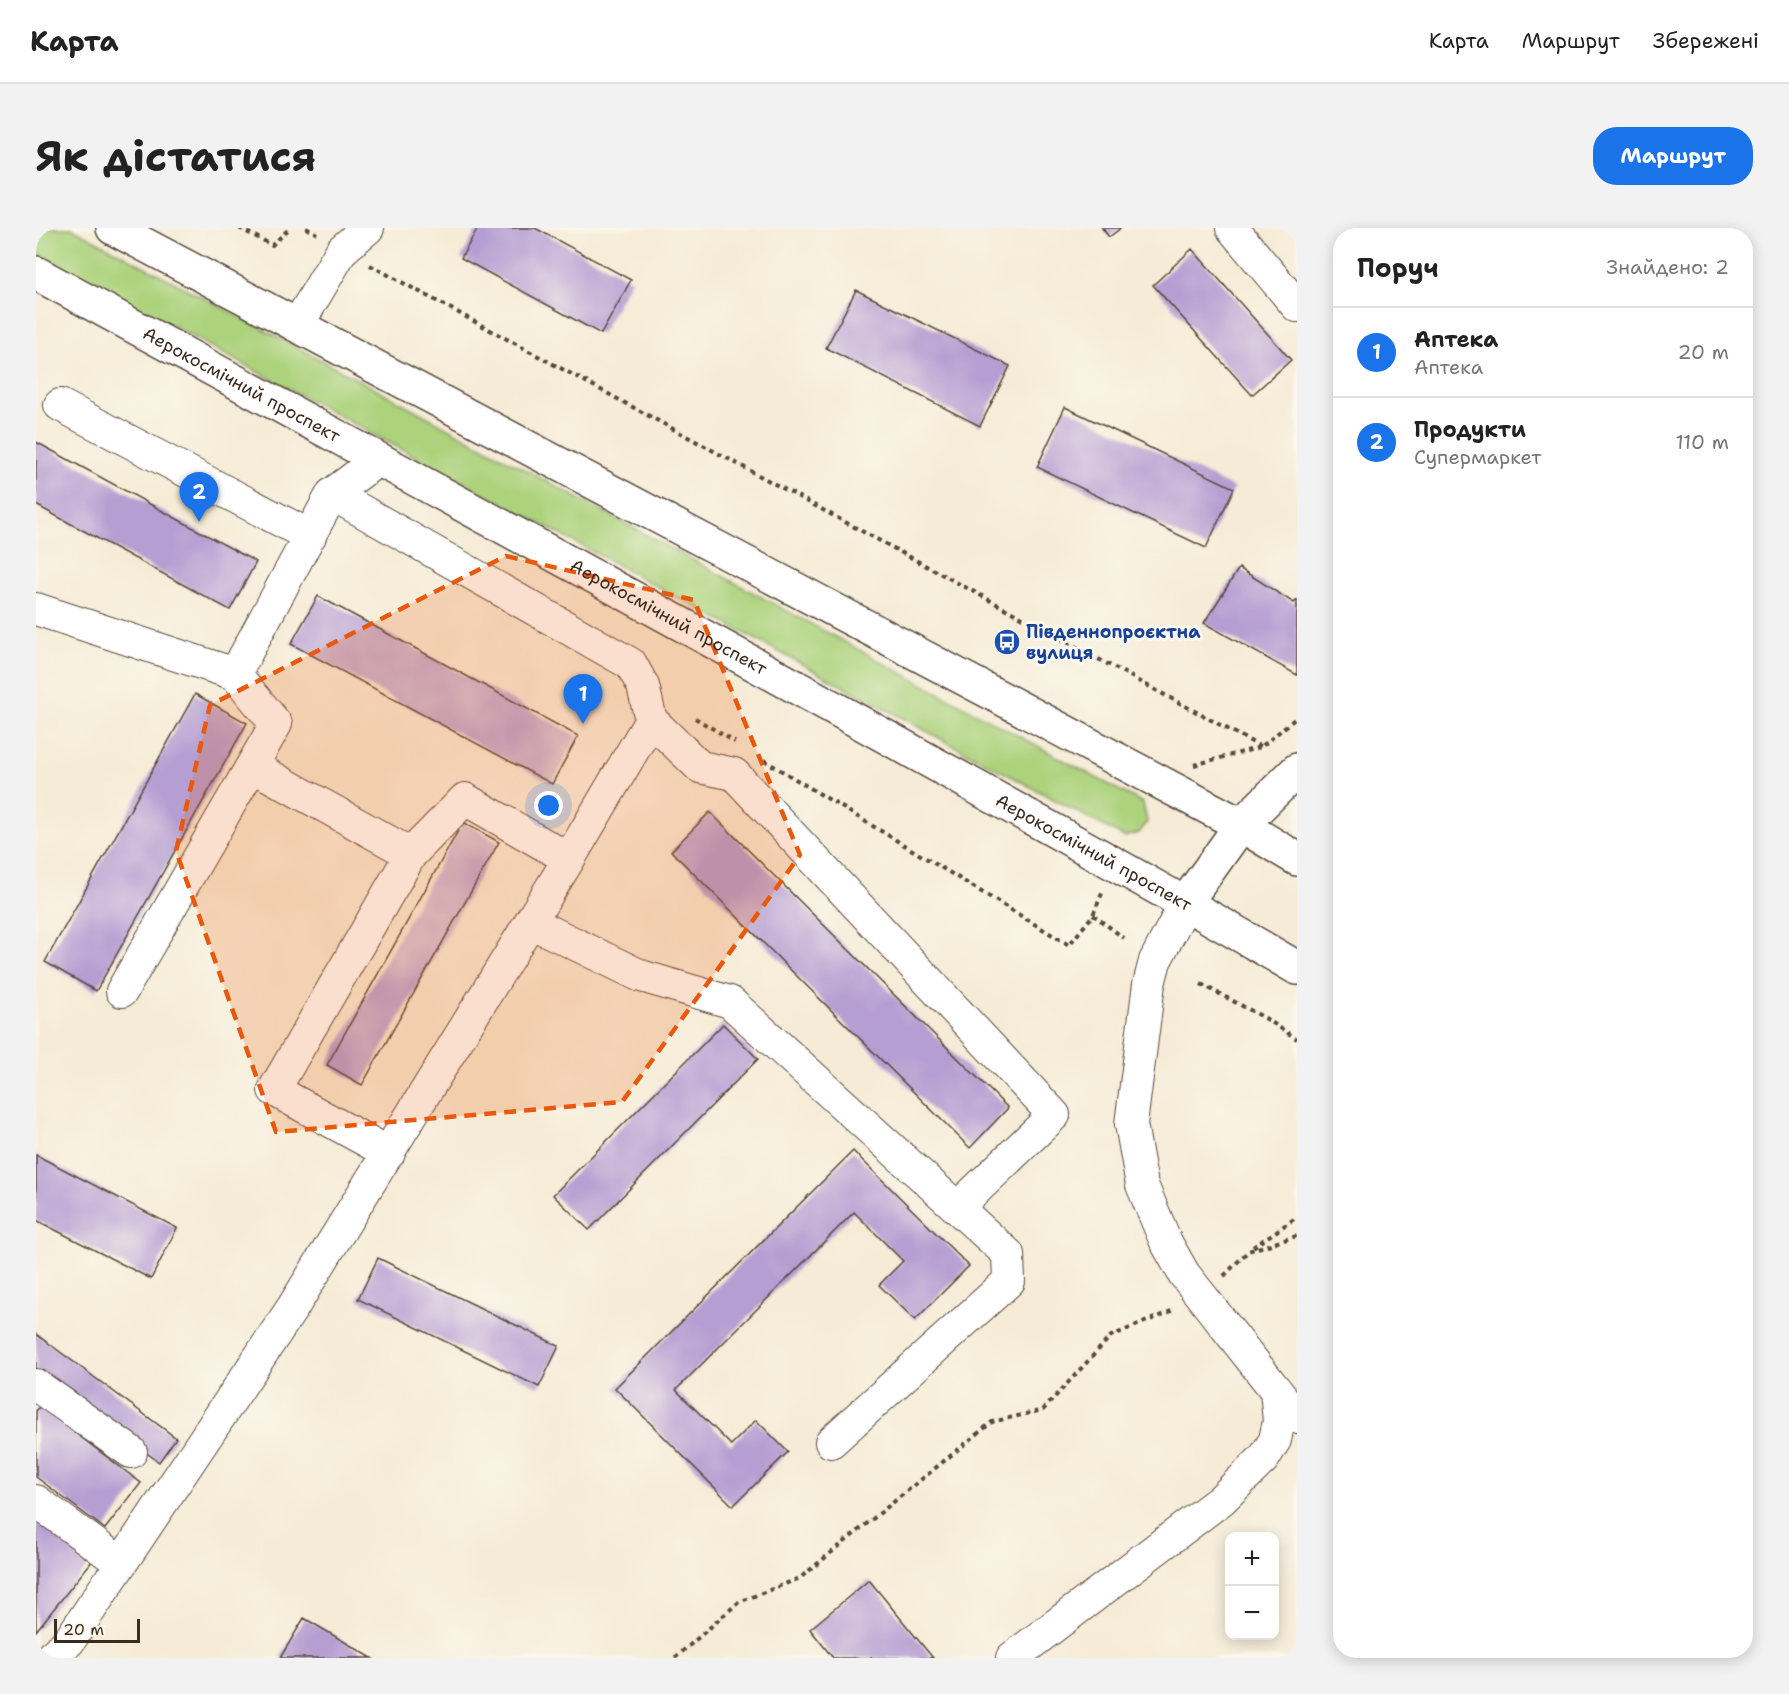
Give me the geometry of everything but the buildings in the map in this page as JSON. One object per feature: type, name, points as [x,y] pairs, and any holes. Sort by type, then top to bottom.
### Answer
[{"type":"main road","points":[[113,228],[1241,825],[1297,859]]},
{"type":"main road","name":"Аерокосмічний проспект","points":[[36,273],[828,704],[1116,866],[1186,902],[1297,968]]},
{"type":"main road","points":[[1186,902],[1241,825],[1297,770]]},
{"type":"street","points":[[297,326],[342,250],[368,228]]},
{"type":"street","points":[[1232,228],[1297,306]]},
{"type":"street","points":[[60,405],[310,536]]},
{"type":"street","points":[[235,674],[332,494],[379,459]]},
{"type":"street","points":[[332,494],[632,664],[643,686],[651,720],[700,766],[734,774],[1054,1115],[957,1208]]},
{"type":"street","points":[[36,609],[235,674],[276,724],[122,991]]},
{"type":"street","points":[[50,1658],[69,1641],[293,1307],[569,859],[651,720]]},
{"type":"street","points":[[252,765],[411,854]]},
{"type":"street","points":[[388,1153],[274,1090],[411,854],[465,799],[569,859]]},
{"type":"street","points":[[1186,902],[1155,961],[1149,984],[1131,1124],[1142,1185],[1166,1242],[1184,1274],[1297,1417]]},
{"type":"street","points":[[530,922],[641,976],[730,1002],[1008,1254],[1009,1281],[831,1442]]},
{"type":"street","points":[[38,1389],[131,1452]]},
{"type":"street","points":[[1012,1658],[1221,1500],[1264,1458],[1275,1440],[1280,1421],[1276,1390]]},
{"type":"street","points":[[36,1501],[121,1563]]},
{"type":"path","points":[[239,228],[272,245],[290,228]]},
{"type":"path","points":[[306,228],[342,250],[1261,747]]},
{"type":"path","points":[[694,717],[744,748]]},
{"type":"path","points":[[1187,767],[1261,747],[1297,717]]},
{"type":"path","points":[[754,754],[1069,945],[1093,915],[1104,890]]},
{"type":"path","points":[[1093,915],[1124,938]]},
{"type":"path","points":[[1201,984],[1265,1018],[1297,1039]]},
{"type":"path","points":[[675,1658],[739,1602],[800,1578],[992,1422],[1043,1410],[1111,1336],[1203,1298],[1248,1251],[1297,1217]]},
{"type":"path","points":[[1248,1251],[1297,1236]]},
{"type":"highlighted area","points":[[506,556],[694,600],[800,855],[622,1102],[276,1132],[176,851],[210,705]]},
{"type":"green space","points":[[36,228],[72,228],[372,387],[1143,803],[1147,822],[1139,833],[1124,837],[36,253]]},
{"type":"place","name":"Продукти","points":[[199,522]]},
{"type":"place","name":"Південнопроєктна вулиця","points":[[1007,642]]},
{"type":"place","name":"Аптека","points":[[583,724]]}]
